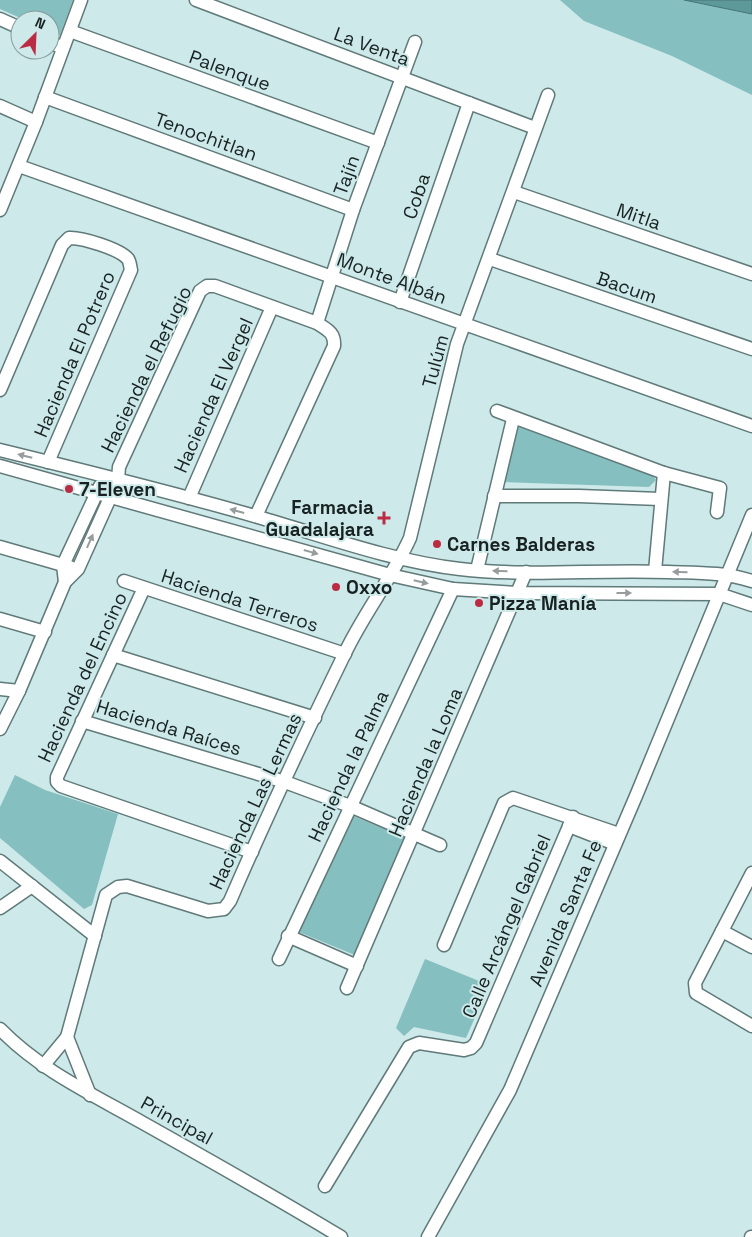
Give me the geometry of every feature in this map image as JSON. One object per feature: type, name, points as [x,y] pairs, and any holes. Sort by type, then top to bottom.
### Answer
[{"type":"street","points":[[0,210],[3,193],[19,166],[81,0]]},
{"type":"street","name":"La Venta","points":[[196,0],[402,76],[535,128]]},
{"type":"street","name":"Palenque","points":[[70,31],[378,143]]},
{"type":"street","name":"Tajín","points":[[317,323],[354,210],[415,42]]},
{"type":"street","name":"Tulúm","points":[[390,575],[401,558],[412,531],[451,365],[548,94]]},
{"type":"street","name":"Tenochitlan","points":[[45,97],[354,210]]},
{"type":"street","name":"Coba","points":[[400,302],[469,103]]},
{"type":"street","points":[[0,106],[36,122]]},
{"type":"street","name":"Monte Albán","points":[[19,166],[752,426]]},
{"type":"street","name":"Mitla","points":[[514,192],[752,274]]},
{"type":"street","name":"Hacienda El Potrero","points":[[0,390],[62,245],[69,238],[78,237],[124,255],[130,261],[131,270],[48,462]]},
{"type":"street","name":"Bacum","points":[[490,259],[752,349]]},
{"type":"street","name":"Hacienda el Refugio","points":[[114,475],[200,291],[207,286],[215,286],[272,307]]},
{"type":"street","points":[[256,516],[334,346],[334,338],[331,332],[317,323],[272,307]]},
{"type":"street","name":"Hacienda El Vergel","points":[[188,498],[272,307]]},
{"type":"street","points":[[497,412],[664,473],[720,488],[717,512]]},
{"type":"street","points":[[478,570],[513,419]]},
{"type":"street","points":[[0,450],[114,475],[188,498],[401,558],[478,570],[526,572],[655,571],[729,574],[752,581]]},
{"type":"street","points":[[0,466],[390,575],[453,589],[518,593],[719,594],[752,605]]},
{"type":"street","points":[[655,571],[660,500],[664,473]]},
{"type":"street","points":[[65,582],[63,565],[96,492],[114,475]]},
{"type":"street","points":[[1,722],[19,691],[65,582],[78,569],[110,496],[114,475]]},
{"type":"street","points":[[160,510],[165,490]]},
{"type":"street","points":[[494,496],[579,496],[660,500]]},
{"type":"street","name":"Avenida Santa Fe","points":[[428,1237],[510,1090],[636,796],[752,515]]},
{"type":"street","points":[[0,547],[78,569]]},
{"type":"street","name":"Hacienda la Loma","points":[[347,988],[416,834],[526,572]]},
{"type":"street","name":"Hacienda Las Lermas","points":[[43,1066],[67,1036],[106,895],[118,886],[127,886],[208,911],[224,909],[230,901],[344,654],[368,609],[390,575]]},
{"type":"street","name":"Hacienda Terreros","points":[[124,580],[344,654]]},
{"type":"street","name":"Hacienda del Encino","points":[[144,588],[82,721],[57,777],[57,782],[61,786],[252,852]]},
{"type":"street","name":"Hacienda la Palma","points":[[279,959],[288,936],[453,589]]},
{"type":"street","points":[[0,619],[45,632]]},
{"type":"street","points":[[113,655],[315,718]]},
{"type":"street","points":[[0,688],[19,691]]},
{"type":"street","name":"Hacienda Raíces","points":[[82,721],[285,782],[350,806],[440,845]]},
{"type":"street","points":[[444,945],[504,803],[513,798],[617,839]]},
{"type":"street","name":"Calle Arcángel Gabriel","points":[[325,1186],[409,1047],[414,1044],[464,1050],[471,1048],[476,1043],[571,822]]},
{"type":"street","points":[[0,861],[95,936]]},
{"type":"street","points":[[752,873],[695,984],[696,993],[703,999],[752,1026]]},
{"type":"street","points":[[0,908],[32,886]]},
{"type":"street","points":[[722,931],[752,947]]},
{"type":"street","points":[[288,936],[357,966]]},
{"type":"street","name":"Principal","points":[[0,1029],[18,1048],[90,1095],[240,1177],[340,1237]]},
{"type":"street","points":[[67,1036],[90,1095]]},
{"type":"shaded area","points":[[0,0],[73,0],[60,35],[60,10],[10,10],[10,13],[0,9]]},
{"type":"shaded area","points":[[560,0],[752,0],[752,95],[672,56],[584,21]]},
{"type":"shaded area","points":[[684,0],[752,0],[752,14]]},
{"type":"shaded area","points":[[518,425],[650,472],[656,480],[649,487],[504,482]]},
{"type":"shaded area","points":[[15,775],[45,790],[118,814],[92,905],[84,909],[0,838],[0,807]]},
{"type":"shaded area","points":[[353,816],[406,838],[357,956],[299,932]]},
{"type":"shaded area","points":[[425,959],[489,985],[466,1038],[414,1027],[404,1036],[396,1028]]},
{"type":"place","name":"7-Eleven","points":[[69,489]]},
{"type":"place","name":"Farmacia Guadalajara","points":[[384,518]]},
{"type":"place","name":"Carnes Balderas","points":[[437,544]]},
{"type":"place","name":"Oxxo","points":[[336,587]]},
{"type":"place","name":"Pizza Manía","points":[[479,603]]}]
